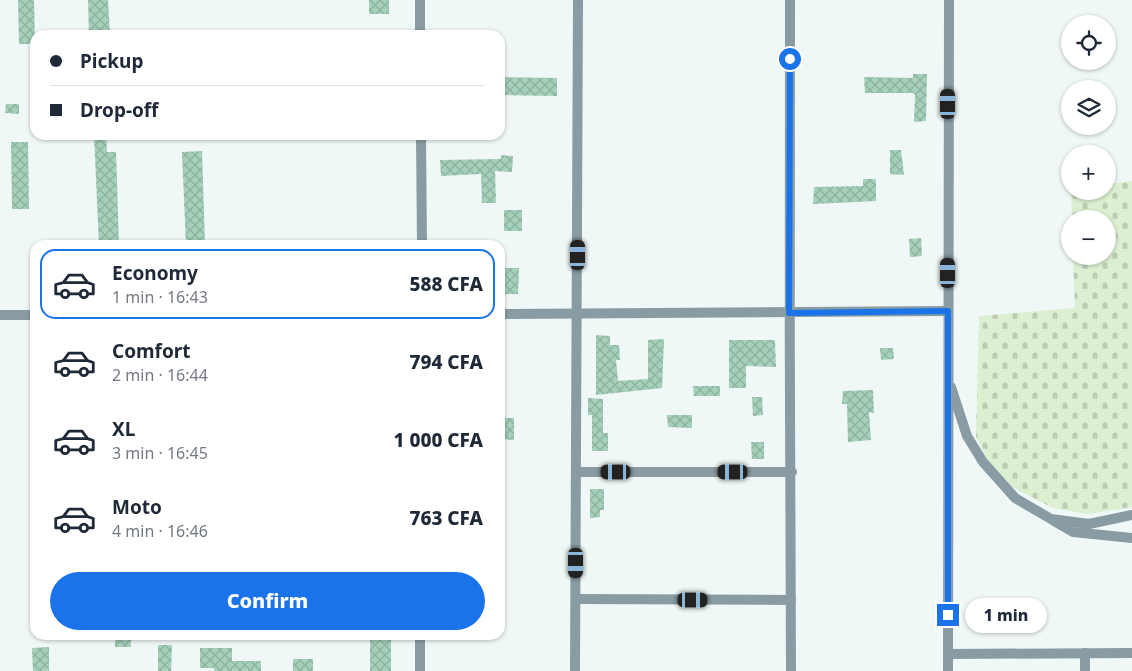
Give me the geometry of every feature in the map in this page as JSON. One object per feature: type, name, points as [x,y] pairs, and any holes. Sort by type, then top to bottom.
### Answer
[{"type":"street","points":[[420,0],[420,30]]},
{"type":"street","points":[[575,671],[578,0]]},
{"type":"street","points":[[790,0],[791,671]]},
{"type":"street","points":[[948,671],[949,0]]},
{"type":"street","points":[[421,140],[422,240]]},
{"type":"street","points":[[505,314],[948,311]]},
{"type":"street","points":[[0,315],[30,315]]},
{"type":"street","points":[[948,378],[967,436],[983,462],[1015,498],[1073,532],[1132,538]]},
{"type":"street","points":[[577,472],[792,472]]},
{"type":"street","points":[[1051,519],[1089,524],[1132,515]]},
{"type":"street","points":[[576,599],[791,600]]},
{"type":"street","points":[[420,640],[420,671]]},
{"type":"street","points":[[948,654],[1132,652]]},
{"type":"street","points":[[1085,653],[1085,671]]},
{"type":"green space","points":[[1132,181],[1132,507],[1088,514],[1053,508],[1012,487],[992,467],[976,437],[979,316],[1075,308],[1073,265],[1116,265],[1116,210],[1072,210],[1071,200],[1116,200],[1116,183]]},
{"type":"building","points":[[18,0],[34,0],[35,30],[30,30],[30,44],[19,44]]},
{"type":"building","points":[[88,0],[108,0],[110,30],[89,30]]},
{"type":"building","points":[[369,0],[389,0],[389,14],[369,14]]},
{"type":"building","points":[[913,74],[927,74],[926,121],[914,122],[915,95],[913,93],[865,93],[864,77],[913,78]]},
{"type":"building","points":[[505,77],[557,78],[557,96],[505,95]]},
{"type":"building","points":[[6,104],[19,104],[19,114],[5,113]]},
{"type":"building","points":[[94,140],[106,140],[107,152],[116,152],[119,240],[99,240]]},
{"type":"building","points":[[11,142],[28,142],[29,209],[12,209]]},
{"type":"building","points":[[890,150],[901,150],[904,175],[890,174]]},
{"type":"building","points":[[202,151],[205,240],[186,240],[182,152]]},
{"type":"building","points":[[501,155],[513,156],[512,172],[495,171],[496,203],[482,203],[481,174],[441,176],[440,160],[501,159]]},
{"type":"building","points":[[863,179],[876,179],[876,201],[813,204],[814,187],[863,186]]},
{"type":"building","points":[[504,210],[522,210],[522,231],[504,231]]},
{"type":"building","points":[[921,238],[922,256],[910,257],[909,239]]},
{"type":"building","points":[[505,268],[519,268],[518,294],[505,294]]},
{"type":"building","points":[[596,335],[610,336],[610,345],[619,345],[620,360],[616,360],[618,381],[648,379],[648,340],[664,339],[662,388],[596,395]]},
{"type":"building","points":[[729,340],[775,340],[776,367],[746,366],[746,388],[729,388]]},
{"type":"building","points":[[880,348],[893,348],[894,359],[881,360]]},
{"type":"building","points":[[693,386],[720,386],[720,396],[694,396]]},
{"type":"building","points":[[873,390],[874,413],[869,412],[871,440],[848,442],[847,404],[842,404],[843,391]]},
{"type":"building","points":[[752,397],[762,397],[763,415],[753,416]]},
{"type":"building","points":[[588,398],[603,399],[603,433],[608,433],[608,451],[592,451],[592,415],[588,415]]},
{"type":"building","points":[[667,415],[692,415],[692,428],[668,427]]},
{"type":"building","points":[[505,418],[514,418],[514,440],[505,439]]},
{"type":"building","points":[[751,442],[764,442],[764,459],[752,459]]},
{"type":"building","points":[[590,489],[604,489],[604,510],[600,510],[600,517],[590,518]]},
{"type":"building","points":[[115,640],[131,640],[131,647],[115,647]]},
{"type":"building","points":[[370,640],[391,640],[391,671],[370,671]]},
{"type":"building","points":[[158,645],[172,645],[171,671],[158,671]]},
{"type":"building","points":[[49,647],[49,671],[33,671],[32,648]]},
{"type":"building","points":[[200,648],[232,648],[232,661],[261,661],[261,671],[214,671],[214,668],[200,668]]},
{"type":"building","points":[[293,659],[313,659],[313,671],[293,671]]},
{"type":"route","points":[[790,59],[789,313],[948,311],[948,615]]}]
